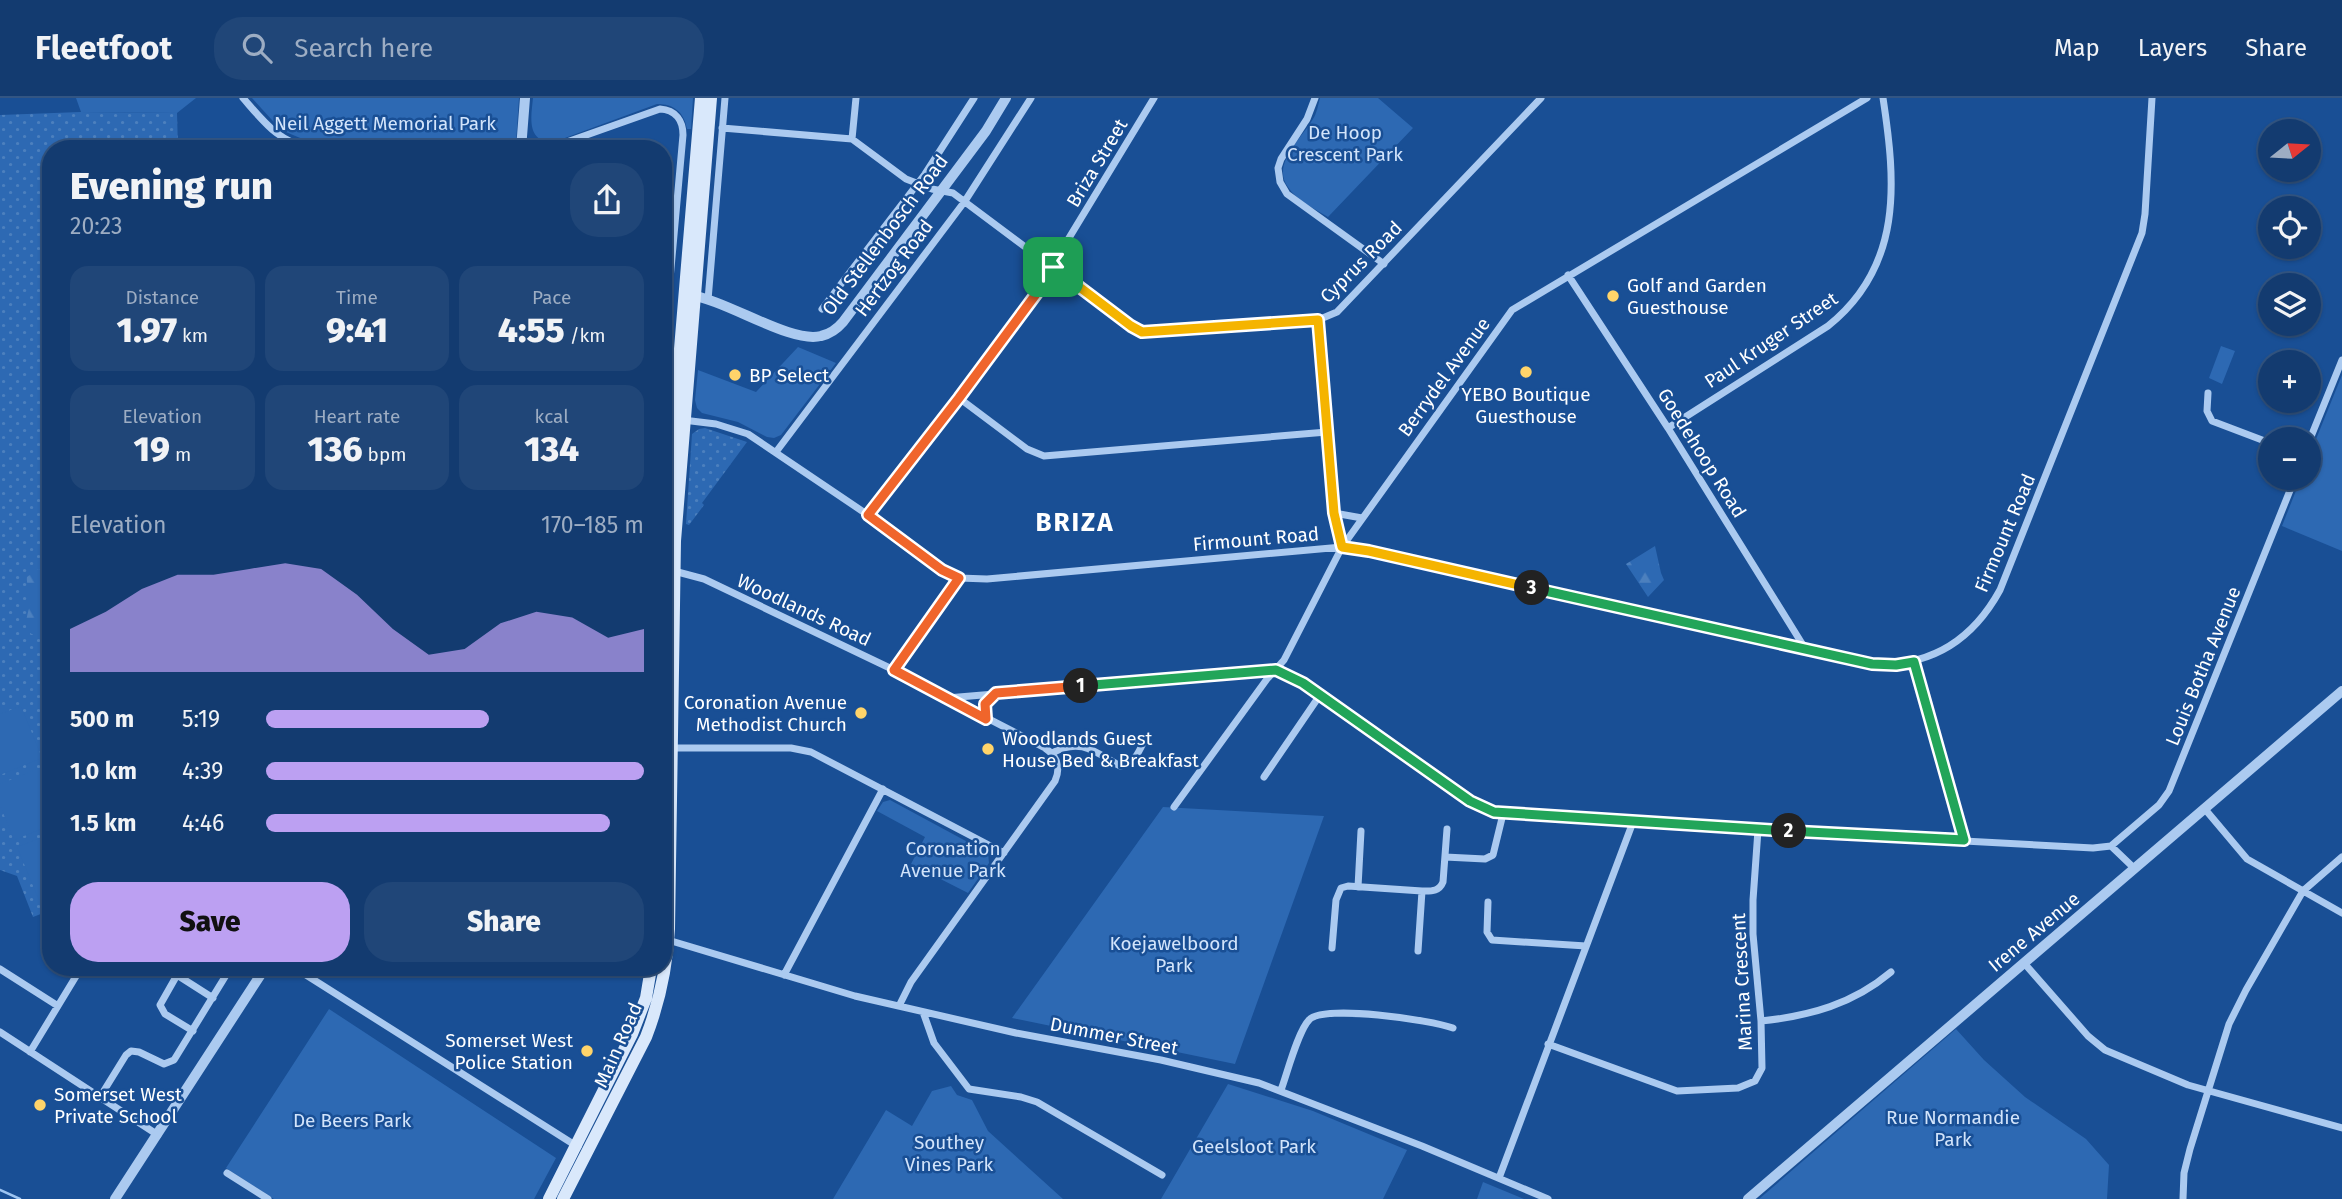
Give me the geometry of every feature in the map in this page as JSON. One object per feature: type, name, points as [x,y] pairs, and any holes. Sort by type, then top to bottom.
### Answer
[{"type":"main road","name":"Main Road","points":[[695,297],[701,98]]},
{"type":"main road","name":"Main Road","points":[[672,477],[695,297],[711,98]]},
{"type":"main road","name":"Main Road","points":[[672,622],[679,419]]},
{"type":"main road","name":"Main Road","points":[[563,1199],[641,1015],[649,976]]},
{"type":"main road","name":"Main Road","points":[[549,1199],[628,1076],[656,1011],[664,976]]},
{"type":"street","points":[[243,98],[285,140]]},
{"type":"street","points":[[522,140],[526,98]]},
{"type":"street","points":[[695,297],[725,98]]},
{"type":"street","points":[[722,128],[852,139],[856,98]]},
{"type":"street","points":[[822,309],[917,183],[974,98]]},
{"type":"street","name":"Old Stellenbosch Road","points":[[695,297],[803,336],[820,337],[830,333],[843,322],[942,191],[986,131],[1006,98]]},
{"type":"street","name":"Hertzog Road","points":[[776,452],[965,201],[1031,98]]},
{"type":"street","name":"Briza Street","points":[[868,515],[1051,274],[1154,98]]},
{"type":"street","points":[[1315,98],[1307,119],[1281,159],[1278,167],[1280,182],[1287,194],[1384,264]]},
{"type":"street","name":"Cyprus Road","points":[[852,139],[906,179],[952,192],[1142,332],[1318,320],[1329,316],[1343,306],[1384,264],[1541,98]]},
{"type":"street","name":"Berrydel Avenue","points":[[1174,807],[1284,660],[1342,547],[1509,313],[1568,275],[1867,98]]},
{"type":"street","name":"Paul Kruger Street","points":[[1668,428],[1828,326],[1863,291],[1879,260],[1890,211],[1891,154],[1883,98]]},
{"type":"street","name":"Firmount Road","points":[[959,578],[986,579],[1342,547],[1872,664],[1896,665],[1914,662],[1941,651],[1976,626],[2000,590],[2142,233],[2152,98]]},
{"type":"street","points":[[572,140],[660,109],[672,111],[677,116],[683,127],[683,135],[672,257]]},
{"type":"street","name":"Goedehoop Road","points":[[1568,275],[1668,428],[1806,650]]},
{"type":"street","points":[[1318,320],[1334,513],[1342,547]]},
{"type":"street","points":[[2315,427],[2342,360]]},
{"type":"street","points":[[2208,393],[2207,411],[2212,421],[2258,438]]},
{"type":"street","points":[[959,398],[1027,449],[1044,456],[1327,432]]},
{"type":"street","points":[[679,419],[716,424],[756,438],[942,570],[959,578],[894,670]]},
{"type":"street","name":"Louis Botha Avenue","points":[[2111,846],[2159,805],[2169,791],[2290,490]]},
{"type":"street","points":[[1334,513],[1362,518]]},
{"type":"street","name":"Woodlands Road","points":[[674,571],[704,579],[894,670],[1052,753]]},
{"type":"street","points":[[1914,662],[1964,840]]},
{"type":"street","points":[[947,698],[1276,670],[1291,676],[1320,695],[1470,801],[1482,808],[1503,814],[2093,848],[2111,846],[2135,869]]},
{"type":"street","name":"Irene Avenue","points":[[1748,1199],[2342,691]]},
{"type":"street","points":[[986,719],[985,704],[996,693]]},
{"type":"street","points":[[1264,777],[1320,695]]},
{"type":"street","points":[[899,1006],[911,982],[1055,781],[1058,763],[1052,753],[1063,747],[1077,745],[1125,766],[1133,761],[1146,737]]},
{"type":"street","points":[[672,750],[801,749],[1004,853]]},
{"type":"street","points":[[784,975],[883,789]]},
{"type":"street","points":[[2204,808],[2247,859],[2342,913]]},
{"type":"street","points":[[1445,857],[1485,859],[1493,855],[1503,814]]},
{"type":"street","points":[[1499,1178],[1633,822]]},
{"type":"street","points":[[1332,948],[1337,893],[1344,887],[1422,891],[1437,890],[1442,885],[1447,829]]},
{"type":"street","name":"Marina Crescent","points":[[1548,1044],[1677,1091],[1723,1090],[1747,1086],[1755,1081],[1762,1068],[1761,1021],[1753,934],[1758,830]]},
{"type":"street","points":[[1358,887],[1361,831]]},
{"type":"street","points":[[2183,1199],[2190,1149],[2229,1024],[2303,891],[2342,856]]},
{"type":"street","points":[[1418,951],[1422,891]]},
{"type":"street","points":[[1488,902],[1486,926],[1492,940],[1586,946]]},
{"type":"street","name":"Dummer Street","points":[[672,942],[855,996],[1016,1033],[1227,1074],[1281,1090],[1548,1199]]},
{"type":"street","points":[[2024,963],[2096,1044],[2146,1068],[2208,1091],[2342,1126]]},
{"type":"street","points":[[0,969],[58,1006]]},
{"type":"street","points":[[1761,1021],[1817,1013],[1873,987],[1891,972]]},
{"type":"street","points":[[30,1052],[76,976]]},
{"type":"street","points":[[176,976],[160,1002],[160,1008],[193,1031]]},
{"type":"street","points":[[185,976],[213,998]]},
{"type":"street","points":[[100,1097],[129,1052],[134,1050],[161,1063],[174,1060],[226,976]]},
{"type":"street","points":[[115,1199],[260,976]]},
{"type":"street","points":[[308,976],[582,1149]]},
{"type":"street","points":[[923,1012],[934,1044],[969,1089],[1037,1102],[1162,1175]]},
{"type":"street","points":[[1281,1090],[1305,1026],[1316,1015],[1329,1013],[1404,1017],[1452,1028]]},
{"type":"street","points":[[0,1032],[158,1135]]},
{"type":"street","points":[[228,1173],[268,1199]]},
{"type":"green space","points":[[76,98],[196,98],[177,113],[81,112]]},
{"type":"green space","name":"Neil Aggett Memorial Park","points":[[252,98],[519,98],[516,140],[305,140],[281,130]]},
{"type":"green space","points":[[533,98],[693,98],[691,129],[687,129],[677,110],[657,104],[559,140],[543,140],[535,134],[531,113]]},
{"type":"green space","name":"De Hoop Crescent Park","points":[[1320,98],[1378,98],[1413,128],[1328,217],[1296,196],[1288,187],[1283,169],[1290,152],[1314,117]]},
{"type":"green space","points":[[177,113],[178,140],[42,140],[42,914],[33,917],[17,876],[0,870],[0,115]]},
{"type":"green space","points":[[2221,346],[2235,351],[2222,384],[2209,378]]},
{"type":"green space","points":[[798,347],[836,363],[781,435],[767,437],[738,422],[702,413],[697,408],[695,400],[698,370],[756,392]]},
{"type":"green space","points":[[2342,375],[2342,551],[2282,526],[2296,490],[2321,490],[2321,427]]},
{"type":"green space","points":[[705,428],[747,442],[689,525],[686,524],[692,434]]},
{"type":"green space","points":[[1655,546],[1664,580],[1648,597],[1626,564]]},
{"type":"green space","points":[[38,569],[42,570],[42,633],[36,635],[27,630],[26,626],[31,600],[27,577]]},
{"type":"green space","points":[[21,706],[42,758],[0,775],[0,714]]},
{"type":"green space","points":[[42,767],[42,829],[14,840],[0,805],[0,784]]},
{"type":"green space","name":"Coronation Avenue Park","points":[[890,800],[988,853],[989,863],[968,893],[911,864],[925,837],[877,811],[883,802]]},
{"type":"green space","name":"Koejawelboord Park","points":[[1163,807],[1324,816],[1235,1064],[1012,1018]]},
{"type":"green space","points":[[42,837],[42,899],[39,900],[17,847]]},
{"type":"green space","name":"De Beers Park","points":[[329,1009],[556,1158],[534,1199],[274,1199],[226,1168]]},
{"type":"green space","name":"Rue Normandie Park","points":[[1956,1029],[1984,1060],[2025,1097],[2086,1139],[2109,1165],[2107,1199],[1759,1199]]},
{"type":"green space","name":"Geelsloot Park","points":[[1228,1084],[1313,1111],[1407,1150],[1383,1199],[1161,1199]]},
{"type":"green space","name":"Southey Vines Park","points":[[951,1086],[957,1095],[972,1100],[988,1131],[1063,1199],[833,1199],[886,1110],[912,1126],[932,1091]]},
{"type":"green space","points":[[1483,1182],[1524,1199],[1477,1199]]},
{"type":"waterway","points":[[0,1190],[20,1199]]},
{"type":"place","name":"Golf and Garden Guesthouse","points":[[1613,296]]},
{"type":"place","name":"YEBO Boutique Guesthouse","points":[[1526,372]]},
{"type":"place","name":"BP Select","points":[[735,375]]},
{"type":"place","name":"Coronation Avenue Methodist Church","points":[[861,713]]},
{"type":"place","name":"Woodlands Guest House Bed & Breakfast","points":[[988,749]]},
{"type":"place","name":"Somerset West Police Station","points":[[587,1051]]},
{"type":"place","name":"Somerset West Private School","points":[[40,1105]]},
{"type":"district","name":"BRIZA","points":[[1075,522]]},
{"type":"route","points":[[1053,267],[1142,332],[1318,320],[1334,513],[1342,547],[1872,664],[1896,665],[1914,662],[1964,840],[1758,830],[1494,812],[1470,801],[1303,683],[1276,670],[996,693],[985,704],[986,719],[894,670],[959,578],[942,570],[868,515],[959,398],[1051,274],[1053,267]]}]
